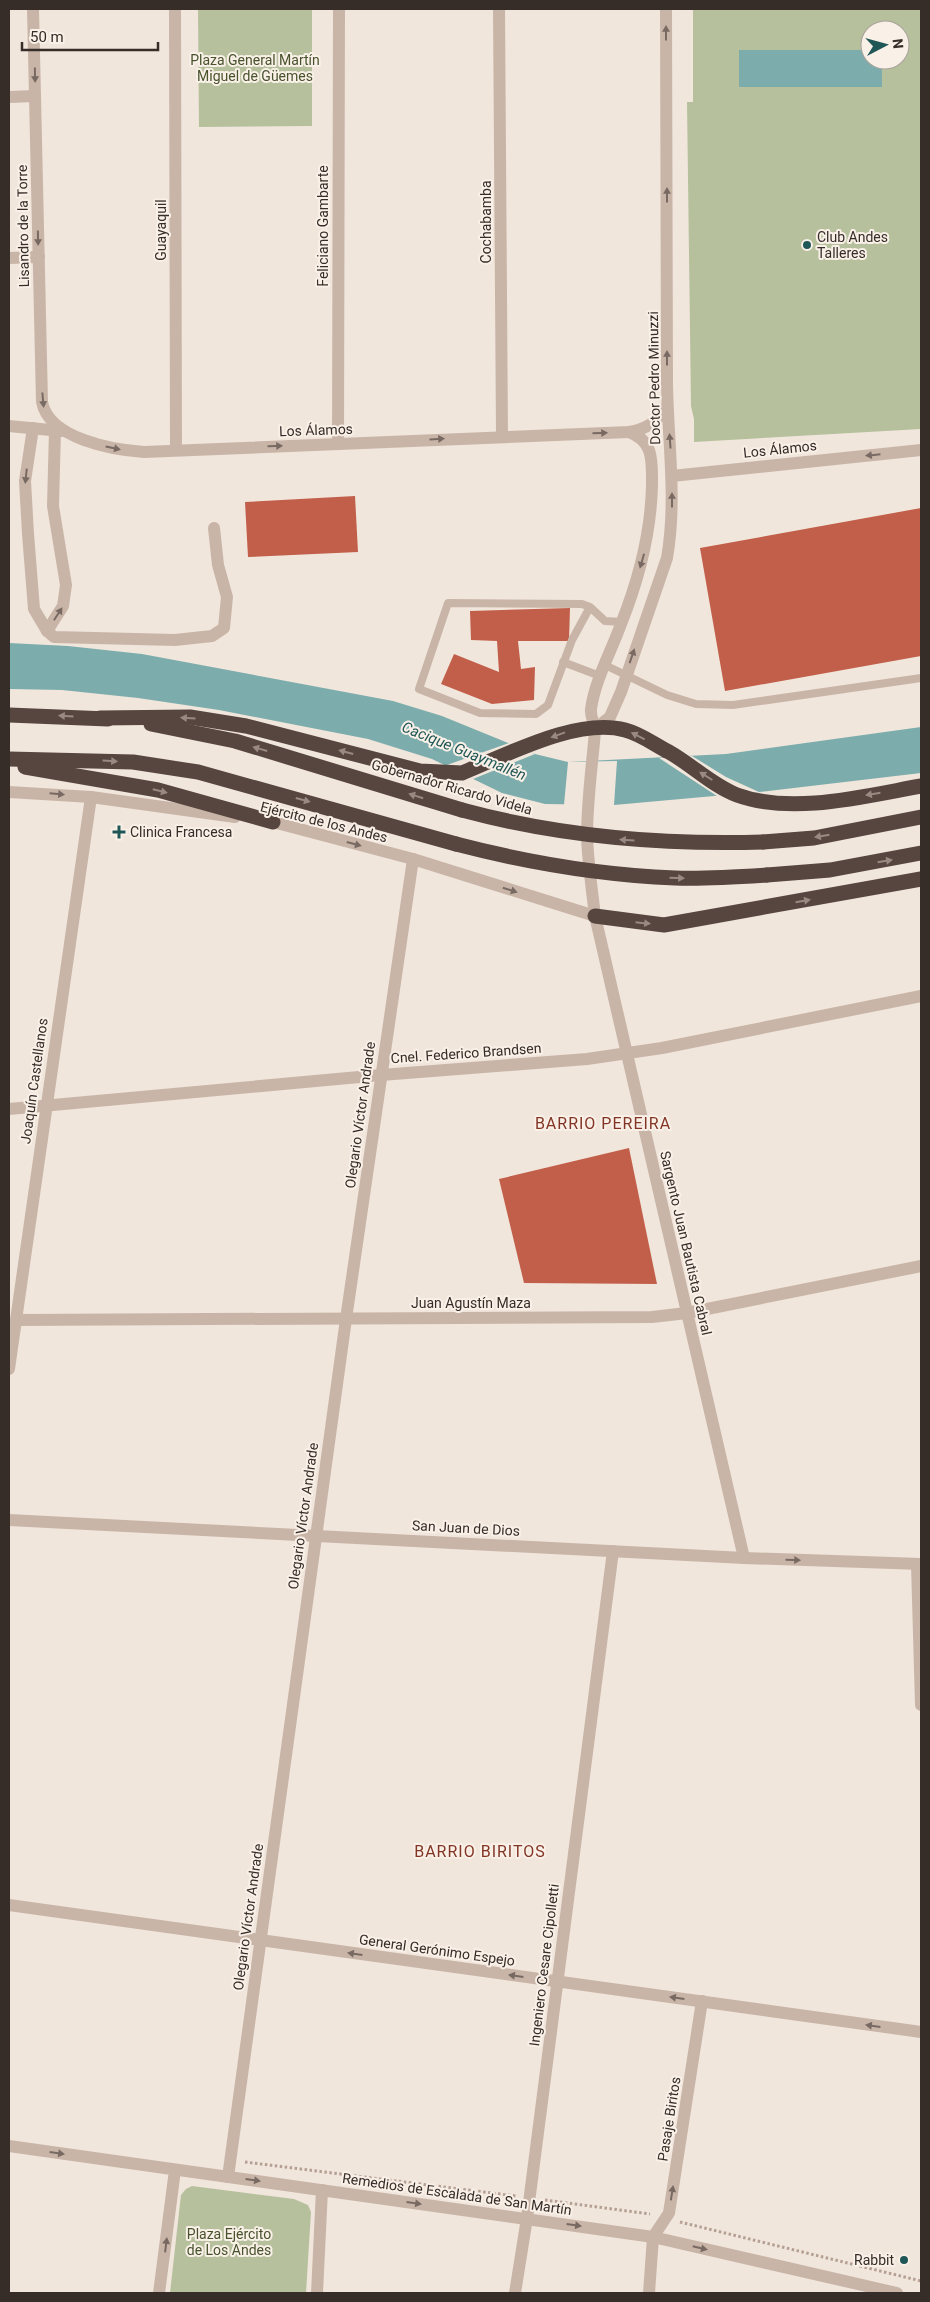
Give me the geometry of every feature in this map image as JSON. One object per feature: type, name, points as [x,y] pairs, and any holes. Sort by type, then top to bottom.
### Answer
[{"type":"highway","name":"Gobernador Ricardo Videla","points":[[9,715],[100,718],[145,723],[235,742],[462,810],[548,830],[608,838],[688,843],[763,842],[833,834],[921,818]]},
{"type":"highway","points":[[100,718],[199,719],[246,726],[420,771],[462,773],[562,733],[595,729],[623,729],[677,757],[736,794],[772,801],[826,802],[921,786]]},
{"type":"highway","points":[[9,759],[97,760],[181,769],[222,777],[456,844],[532,862],[608,874],[677,878],[767,875],[830,870],[921,854]]},
{"type":"highway","points":[[9,764],[66,772],[158,790],[273,822]]},
{"type":"highway","points":[[595,916],[664,925],[921,879]]},
{"type":"street","name":"Lisandro de la Torre","points":[[33,9],[42,402],[46,415],[61,431]]},
{"type":"street","name":"Guayaquil","points":[[175,9],[176,450]]},
{"type":"street","name":"Feliciano Gambarte","points":[[338,444],[339,9]]},
{"type":"street","name":"Cochabamba","points":[[499,9],[502,436]]},
{"type":"street","name":"Doctor Pedro Minuzzi","points":[[595,729],[610,717],[626,675],[667,558],[672,514],[668,406],[666,9]]},
{"type":"street","points":[[9,97],[35,96]]},
{"type":"street","points":[[9,258],[39,257]]},
{"type":"street","name":"Los Álamos","points":[[9,426],[61,431],[86,440],[125,450],[176,450],[629,432],[639,430],[654,423],[668,406]]},
{"type":"street","points":[[33,428],[25,481],[34,609],[47,631],[54,637],[175,640],[212,636],[224,628],[228,597],[218,565],[214,528]]},
{"type":"street","points":[[47,631],[63,606],[66,585],[53,506],[61,431]]},
{"type":"street","name":"Doctor Pedro Minuzzi","points":[[589,785],[595,729],[591,712],[602,671],[622,622],[643,559],[652,496],[651,451],[644,439],[629,432]]},
{"type":"street","name":"Los Álamos","points":[[672,476],[921,450]]},
{"type":"street","points":[[652,496],[660,482],[672,476]]},
{"type":"street","name":"Sargento Juan Bautista Cabral","points":[[589,785],[588,856],[595,916],[744,1558]]},
{"type":"street","name":"Ejército de los Andes","points":[[9,792],[92,797],[273,822],[413,859],[595,916]]},
{"type":"street","name":"Joaquín Castellanos","points":[[9,1368],[45,1106],[92,797]]},
{"type":"street","name":"Olegario Víctor Andrade","points":[[228,2177],[346,1319],[413,859]]},
{"type":"street","name":"Cnel. Federico Brandsen","points":[[9,1109],[381,1075],[587,1059],[627,1054],[921,996]]},
{"type":"street","name":"Juan Agustín Maza","points":[[16,1320],[652,1317],[687,1313],[921,1266]]},
{"type":"street","name":"San Juan de Dios","points":[[9,1520],[744,1558],[919,1564]]},
{"type":"street","name":"Ingeniero Cesare Cipolletti","points":[[515,2293],[527,2218],[613,1550]]},
{"type":"street","points":[[919,1564],[921,1705]]},
{"type":"street","name":"General Gerónimo Espejo","points":[[9,1905],[260,1942],[921,2032]]},
{"type":"street","name":"Pasaje Biritos","points":[[653,2237],[669,2213],[702,2001]]},
{"type":"street","name":"Remedios de Escalada de San Martín","points":[[9,2146],[653,2237],[897,2293]]},
{"type":"street","points":[[160,2293],[175,2170]]},
{"type":"street","points":[[317,2293],[322,2190]]},
{"type":"street","points":[[649,2293],[653,2237]]},
{"type":"lane","points":[[590,607],[563,662],[548,705],[536,714],[480,713],[419,689],[448,603],[543,602],[582,604],[590,607],[606,621],[622,622]]},
{"type":"lane","points":[[563,662],[626,675],[667,694],[696,704],[733,704],[795,697],[921,678]]},
{"type":"green space","name":"Plaza General Martín Miguel de Güemes","points":[[198,9],[312,9],[312,126],[199,127]]},
{"type":"green space","name":"Club Andes Talleres","points":[[693,9],[921,9],[921,429],[694,442],[694,419],[691,406],[687,102],[693,102]]},
{"type":"green space","name":"Plaza Ejército de Los Andes","points":[[192,2186],[294,2199],[308,2205],[311,2212],[306,2293],[170,2293],[181,2195]]},
{"type":"water","points":[[739,50],[860,50],[860,70],[882,70],[882,87],[739,87]]},
{"type":"water","name":"Cacique Guaymallén","points":[[9,643],[68,646],[142,654],[393,701],[442,716],[535,754],[568,762],[726,754],[921,727],[921,773],[759,792],[614,805],[545,804],[502,793],[432,759],[368,739],[219,710],[138,698],[62,690],[9,689]]},
{"type":"pier","points":[[509,743],[535,754],[473,779],[447,765]]},
{"type":"pier","points":[[692,756],[726,777],[759,792],[717,796],[659,758]]},
{"type":"pier","points":[[617,761],[614,805],[564,805],[568,762]]},
{"type":"building","points":[[355,496],[358,552],[248,557],[245,502]]},
{"type":"building","points":[[921,508],[921,656],[725,691],[700,548]]},
{"type":"building","points":[[570,608],[569,641],[518,641],[521,669],[535,667],[534,700],[492,704],[441,684],[454,654],[499,672],[497,641],[471,640],[470,611]]},
{"type":"building","points":[[629,1148],[657,1284],[524,1283],[499,1179]]},
{"type":"place","name":"Club Andes Talleres","points":[[807,245]]},
{"type":"place","name":"Clinica Francesa","points":[[119,832]]},
{"type":"place","name":"Rabbit","points":[[904,2260]]},
{"type":"district","name":"BARRIO PEREIRA","points":[[603,1123]]},
{"type":"district","name":"BARRIO BIRITOS","points":[[480,1851]]}]
